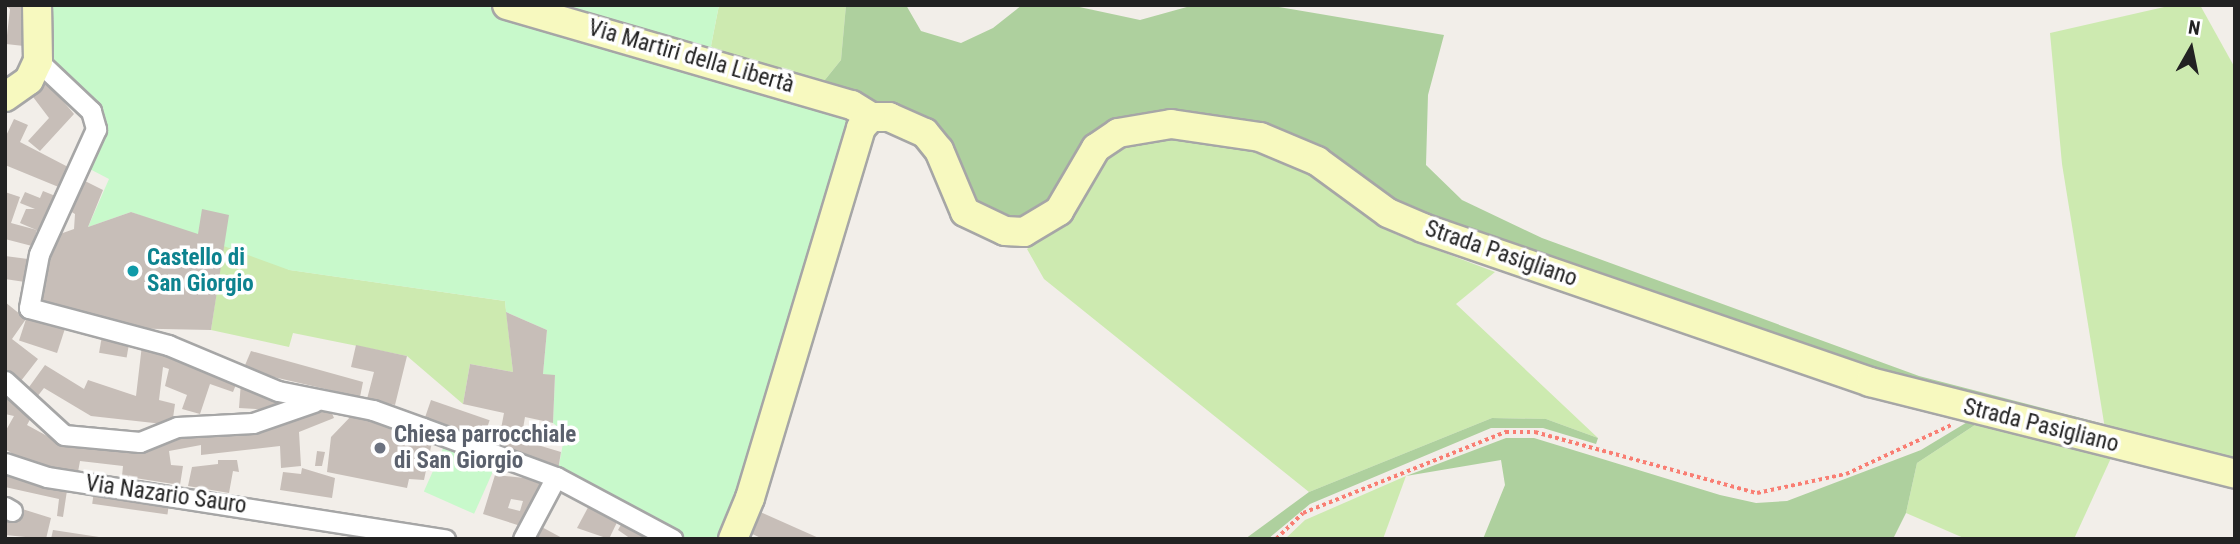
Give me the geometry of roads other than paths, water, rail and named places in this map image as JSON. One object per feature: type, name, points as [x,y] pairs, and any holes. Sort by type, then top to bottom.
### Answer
[{"type":"street","points":[[5,111],[34,71],[37,5]]},
{"type":"street","name":"Via Martiri della Libertà","points":[[507,5],[852,105],[871,117]]},
{"type":"street","points":[[5,97],[34,71]]},
{"type":"street","points":[[34,71],[91,111],[96,129],[39,254],[30,309],[167,345],[314,402],[373,410],[556,477],[671,539]]},
{"type":"street","points":[[733,539],[750,498],[861,128],[871,117]]},
{"type":"street","name":"Strada Pasigliano","points":[[871,117],[889,117],[925,133],[939,150],[965,212],[1005,231],[1024,232],[1059,211],[1096,148],[1118,134],[1171,124],[1260,137],[1317,161],[1388,213],[1423,228],[1870,382],[2235,474]]},
{"type":"street","points":[[5,381],[64,435],[140,442],[177,427],[253,423],[314,402]]},
{"type":"street","name":"Via Nazario Sauro","points":[[5,463],[47,477],[445,539]]},
{"type":"street","points":[[526,535],[556,477]]},
{"type":"place","name":"Castello di San Giorgio","points":[[133,271]]},
{"type":"place","name":"Chiesa parrocchiale di San Giorgio","points":[[380,448]]}]
